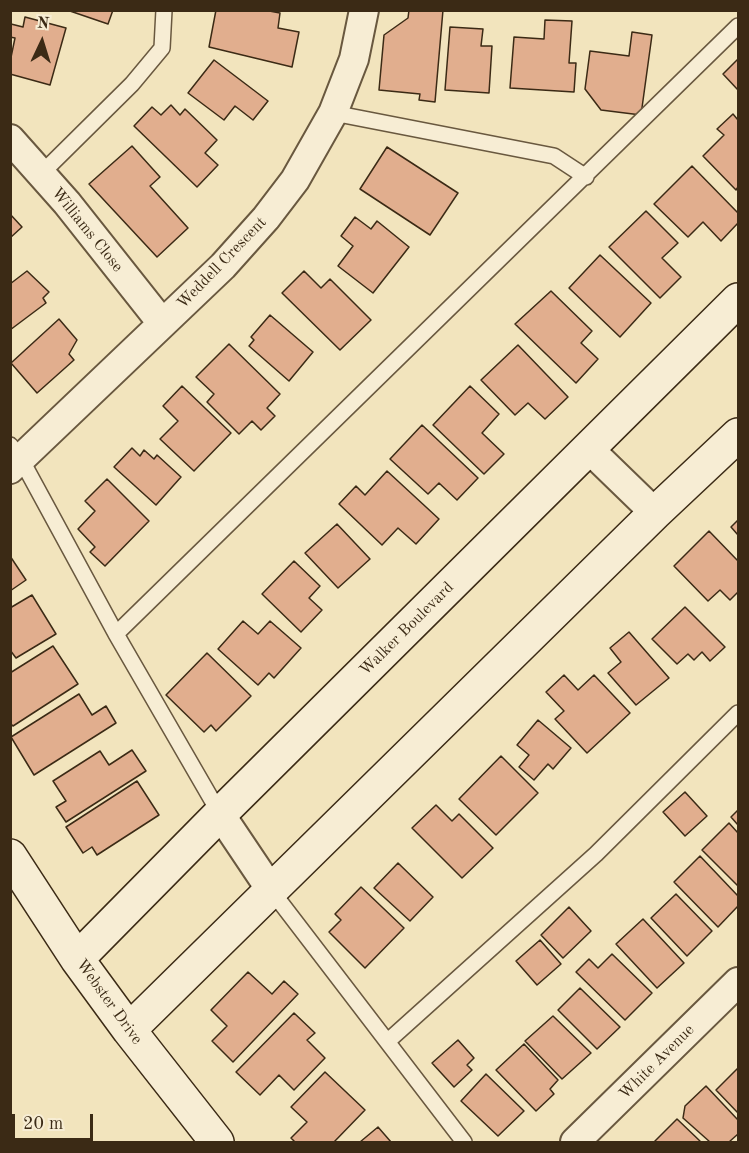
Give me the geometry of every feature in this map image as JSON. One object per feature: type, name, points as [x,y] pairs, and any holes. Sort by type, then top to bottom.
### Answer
[{"type":"street","name":"Weddell Crescent","points":[[14,458],[223,266],[266,218],[295,180],[333,113],[354,58],[364,10]]},
{"type":"street","name":"Williams Close","points":[[10,139],[67,203],[162,323]]},
{"type":"street","name":"Walker Boulevard","points":[[77,959],[738,300]]},
{"type":"street","points":[[129,1030],[655,513],[738,435]]},
{"type":"street","points":[[588,449],[655,513]]},
{"type":"street","points":[[220,814],[271,890]]},
{"type":"street","name":"Webster Drive","points":[[10,856],[77,959],[217,1143]]},
{"type":"street","name":"White Avenue","points":[[575,1143],[738,982]]},
{"type":"lane","points":[[41,174],[132,84],[162,48],[164,10]]},
{"type":"lane","points":[[116,634],[738,26]]},
{"type":"lane","points":[[333,113],[554,156],[586,177]]},
{"type":"lane","points":[[14,458],[220,814]]},
{"type":"lane","points":[[388,1041],[596,854],[738,713]]},
{"type":"lane","points":[[271,890],[464,1143]]},
{"type":"building","points":[[67,10],[113,10],[108,24]]},
{"type":"building","points":[[216,10],[264,10],[280,13],[278,28],[299,32],[292,67],[209,47]]},
{"type":"building","points":[[409,10],[443,10],[435,102],[419,100],[420,94],[379,90],[384,35],[408,18]]},
{"type":"building","points":[[25,17],[66,28],[50,85],[10,74],[15,38],[10,37],[11,24],[23,27]]},
{"type":"building","points":[[545,20],[572,21],[569,63],[576,63],[574,92],[510,88],[514,37],[544,39]]},
{"type":"building","points":[[450,27],[483,29],[481,46],[492,46],[489,93],[445,90]]},
{"type":"building","points":[[632,32],[652,35],[641,115],[601,110],[585,89],[590,51],[629,56]]},
{"type":"building","points":[[738,59],[738,90],[723,74]]},
{"type":"building","points":[[214,60],[268,101],[253,120],[235,106],[224,120],[188,93]]},
{"type":"building","points":[[171,105],[180,115],[185,109],[217,140],[205,153],[218,165],[197,187],[134,126],[152,107],[161,115]]},
{"type":"building","points":[[733,114],[738,120],[738,187],[736,190],[703,156],[724,135],[717,129]]},
{"type":"building","points":[[132,146],[160,177],[150,186],[188,228],[157,257],[89,184]]},
{"type":"building","points":[[387,147],[458,193],[430,235],[360,189]]},
{"type":"building","points":[[692,166],[738,213],[738,223],[721,241],[703,222],[688,237],[654,204]]},
{"type":"building","points":[[646,211],[678,243],[662,258],[681,277],[660,298],[609,247]]},
{"type":"building","points":[[10,214],[22,227],[10,238]]},
{"type":"building","points":[[355,217],[371,229],[377,221],[409,247],[373,293],[338,266],[353,246],[341,236]]},
{"type":"building","points":[[600,255],[651,303],[620,337],[569,288]]},
{"type":"building","points":[[27,271],[49,292],[43,298],[46,303],[10,330],[10,284]]},
{"type":"building","points":[[304,271],[321,288],[330,279],[371,320],[340,350],[282,293]]},
{"type":"building","points":[[551,291],[592,331],[581,343],[598,359],[576,383],[515,324]]},
{"type":"building","points":[[270,315],[313,352],[289,381],[249,346],[254,340],[251,337]]},
{"type":"building","points":[[59,319],[77,340],[69,354],[74,360],[37,393],[11,363]]},
{"type":"building","points":[[229,344],[280,394],[267,408],[275,416],[261,430],[252,421],[239,434],[207,402],[214,394],[196,377]]},
{"type":"building","points":[[518,345],[568,397],[545,419],[528,403],[515,415],[481,380]]},
{"type":"building","points":[[182,386],[231,433],[194,471],[160,439],[178,421],[163,406]]},
{"type":"building","points":[[470,386],[499,414],[482,433],[504,454],[484,474],[433,425]]},
{"type":"building","points":[[422,425],[478,478],[457,500],[439,483],[428,494],[390,459]]},
{"type":"building","points":[[132,448],[140,456],[144,450],[154,459],[157,455],[181,477],[156,505],[114,467]]},
{"type":"building","points":[[387,471],[439,519],[416,544],[398,528],[382,545],[339,504],[356,486],[365,495]]},
{"type":"building","points":[[107,479],[149,521],[105,566],[90,552],[95,547],[78,529],[95,511],[85,501]]},
{"type":"building","points":[[738,520],[738,535],[731,527]]},
{"type":"building","points":[[337,524],[370,559],[338,588],[305,553]]},
{"type":"building","points":[[709,531],[738,561],[738,592],[730,600],[720,590],[708,601],[674,566]]},
{"type":"building","points":[[10,556],[26,580],[10,591]]},
{"type":"building","points":[[294,561],[320,586],[309,598],[322,610],[301,632],[262,594]]},
{"type":"building","points":[[32,595],[56,634],[16,658],[10,650],[10,608]]},
{"type":"building","points":[[685,607],[725,647],[710,661],[702,652],[694,660],[688,654],[677,664],[652,639]]},
{"type":"building","points":[[243,621],[258,634],[270,621],[301,648],[274,678],[269,673],[258,685],[218,649]]},
{"type":"building","points":[[629,632],[669,678],[636,705],[608,673],[621,662],[610,648]]},
{"type":"building","points":[[53,646],[78,684],[13,726],[10,723],[10,673]]},
{"type":"building","points":[[207,653],[251,696],[216,731],[211,725],[204,732],[166,695]]},
{"type":"building","points":[[564,675],[578,690],[594,675],[630,713],[587,753],[555,719],[564,711],[546,692]]},
{"type":"building","points":[[79,694],[92,715],[106,706],[116,723],[34,775],[11,737]]},
{"type":"building","points":[[538,720],[571,748],[553,769],[548,764],[534,780],[519,767],[529,755],[517,745]]},
{"type":"building","points":[[132,750],[146,771],[66,822],[56,807],[66,801],[53,781],[100,751],[109,765]]},
{"type":"building","points":[[501,756],[538,793],[496,835],[459,799]]},
{"type":"building","points":[[137,781],[159,815],[97,855],[92,847],[83,853],[66,827]]},
{"type":"building","points":[[685,792],[707,816],[685,836],[663,812]]},
{"type":"building","points":[[436,805],[452,821],[459,814],[493,848],[462,878],[412,828]]},
{"type":"building","points":[[738,810],[738,825],[731,817]]},
{"type":"building","points":[[729,823],[738,833],[738,886],[702,850]]},
{"type":"building","points":[[700,856],[738,896],[738,906],[718,927],[674,882]]},
{"type":"building","points":[[398,863],[433,897],[410,921],[374,888]]},
{"type":"building","points":[[361,887],[404,928],[365,968],[329,932],[341,920],[335,914]]},
{"type":"building","points":[[676,894],[712,931],[687,956],[651,918]]},
{"type":"building","points":[[569,907],[591,931],[563,958],[541,935]]},
{"type":"building","points":[[643,919],[684,963],[657,988],[616,944]]},
{"type":"building","points":[[540,940],[561,964],[537,985],[516,961]]},
{"type":"building","points":[[612,954],[652,993],[625,1020],[576,972],[589,959],[598,968]]},
{"type":"building","points":[[248,972],[272,994],[284,981],[298,994],[233,1062],[212,1041],[227,1026],[211,1010]]},
{"type":"building","points":[[580,988],[620,1027],[597,1049],[558,1010]]},
{"type":"building","points":[[294,1013],[315,1033],[307,1040],[325,1058],[294,1090],[279,1075],[260,1095],[236,1072]]},
{"type":"building","points":[[553,1016],[591,1053],[562,1079],[525,1041]]},
{"type":"building","points":[[458,1040],[474,1058],[467,1065],[472,1070],[454,1087],[432,1063]]},
{"type":"building","points":[[524,1044],[558,1080],[550,1089],[554,1094],[536,1111],[496,1070]]},
{"type":"building","points":[[738,1068],[738,1113],[716,1090]]},
{"type":"building","points":[[325,1072],[365,1110],[334,1142],[295,1142],[291,1138],[307,1122],[291,1107]]},
{"type":"building","points":[[486,1074],[524,1111],[498,1136],[461,1101]]},
{"type":"building","points":[[706,1086],[738,1120],[738,1134],[729,1142],[710,1142],[683,1118],[685,1106]]},
{"type":"building","points":[[677,1119],[701,1142],[654,1142]]},
{"type":"building","points":[[378,1127],[391,1142],[360,1142]]}]
